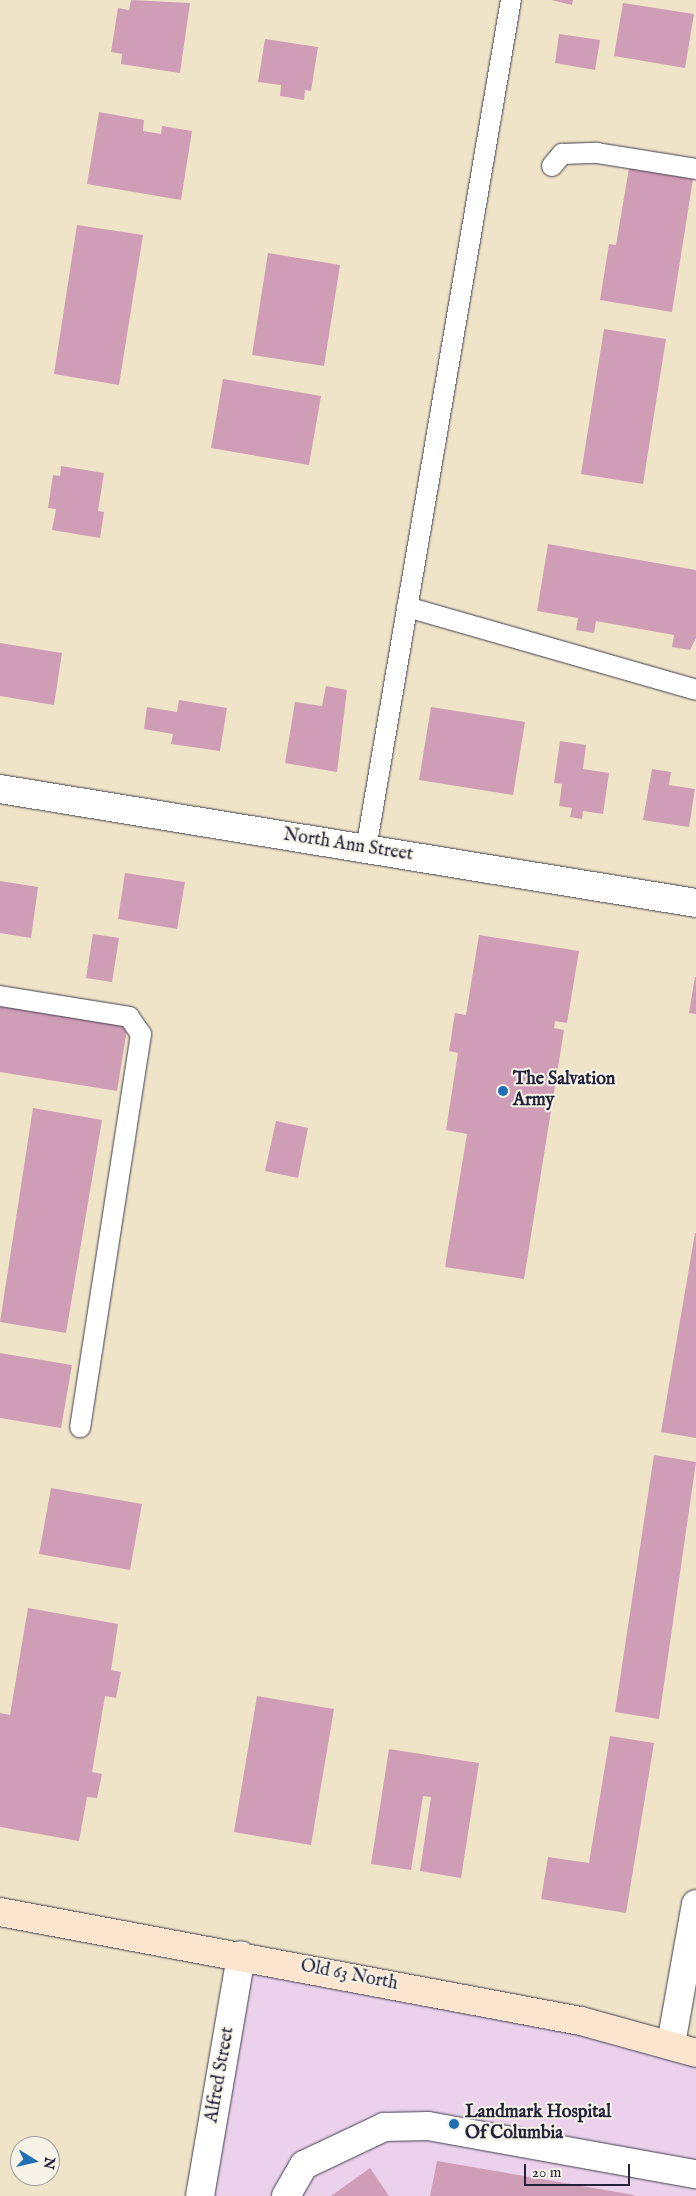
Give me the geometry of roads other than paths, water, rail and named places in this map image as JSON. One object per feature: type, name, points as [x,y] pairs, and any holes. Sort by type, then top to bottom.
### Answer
[{"type":"main road","name":"Old 63 North","points":[[0,1912],[241,1955],[581,2020],[683,2049]]},
{"type":"street","name":"North Ann Street","points":[[0,789],[696,903]]},
{"type":"street","points":[[683,2049],[696,1904]]},
{"type":"street","name":"Alfred Street","points":[[200,2196],[241,1955]]},
{"type":"street","points":[[286,2196],[304,2165],[384,2126],[428,2126],[696,2174]]},
{"type":"lane","points":[[366,849],[511,0]]},
{"type":"lane","points":[[552,166],[562,154],[597,153],[696,169]]},
{"type":"lane","points":[[407,607],[696,690]]},
{"type":"lane","points":[[0,996],[129,1018],[141,1034],[80,1427]]},
{"type":"place","name":"The Salvation Army","points":[[503,1091]]},
{"type":"place","name":"Landmark Hospital Of Columbia","points":[[454,2124]]}]
